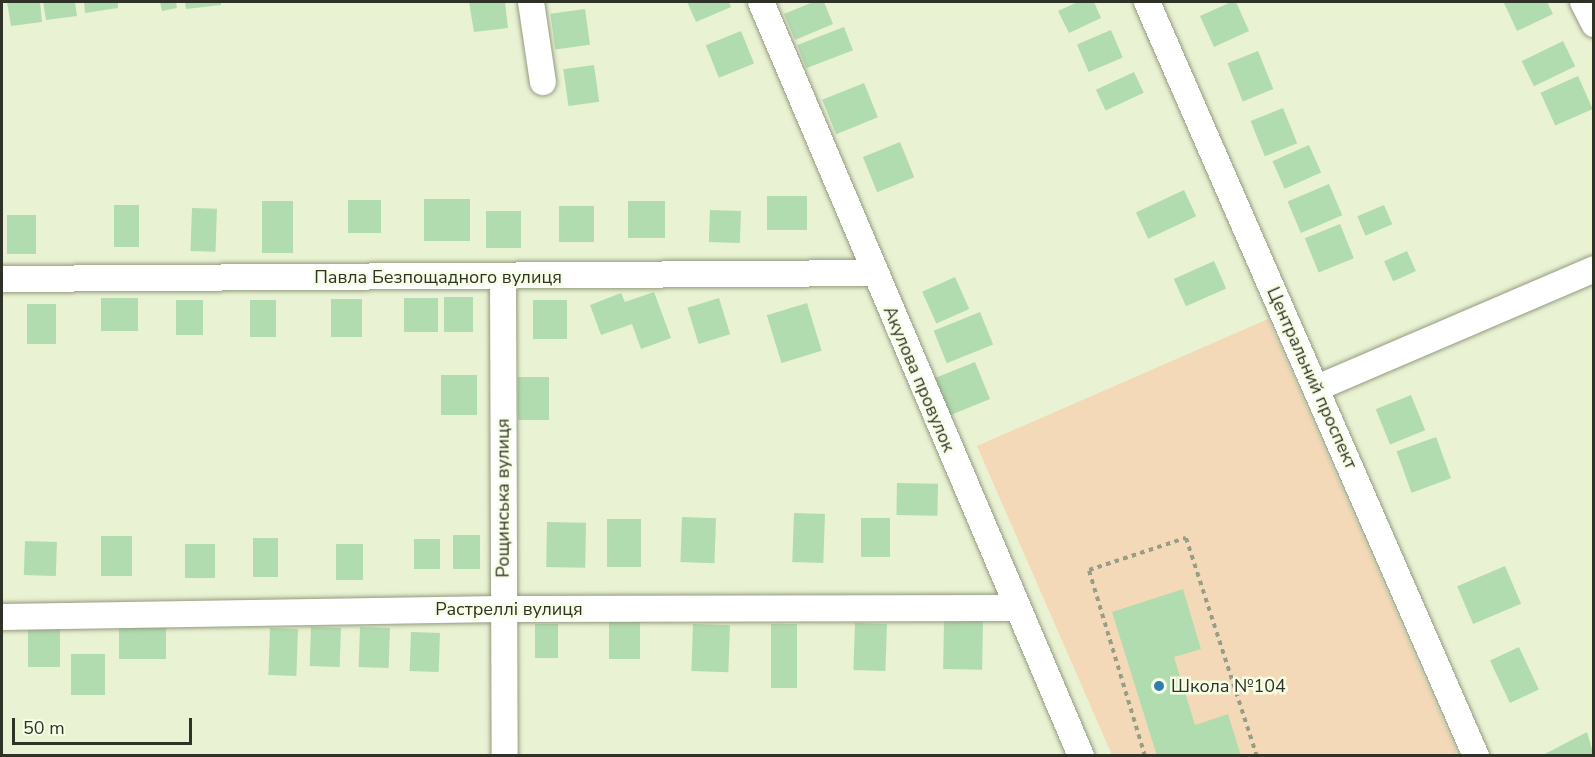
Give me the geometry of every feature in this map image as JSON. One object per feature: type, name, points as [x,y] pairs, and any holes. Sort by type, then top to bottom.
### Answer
[{"type":"street","points":[[531,2],[543,82]]},
{"type":"street","name":"Акулова провулок","points":[[761,2],[1016,608],[1081,756]]},
{"type":"street","name":"Центральний проспект","points":[[1147,2],[1476,756]]},
{"type":"street","points":[[1583,2],[1593,24]]},
{"type":"street","points":[[1317,388],[1593,269]]},
{"type":"street","name":"Павла Безпощадного вулиця","points":[[2,279],[874,273]]},
{"type":"street","name":"Рощинська вулиця","points":[[503,277],[505,756]]},
{"type":"street","name":"Растреллі вулиця","points":[[2,617],[504,609],[1016,608]]},
{"type":"path","points":[[1146,756],[1089,570],[1186,538],[1257,756]]},
{"type":"shaded area","points":[[1268,319],[1458,755],[1112,755],[977,446]]},
{"type":"building","points":[[7,2],[40,2],[42,22],[11,26]]},
{"type":"building","points":[[43,2],[75,2],[77,16],[46,20]]},
{"type":"building","points":[[84,2],[118,2],[118,8],[85,13]]},
{"type":"building","points":[[160,2],[176,2],[177,8],[162,11]]},
{"type":"building","points":[[185,2],[221,2],[221,5],[186,9]]},
{"type":"building","points":[[469,2],[505,2],[508,28],[474,32]]},
{"type":"building","points":[[687,2],[729,2],[731,7],[696,22]]},
{"type":"building","points":[[813,2],[824,2],[833,24],[795,40],[784,14]]},
{"type":"building","points":[[1078,2],[1094,2],[1101,18],[1069,33],[1058,11]]},
{"type":"building","points":[[1231,2],[1236,2],[1249,31],[1214,47],[1200,16]]},
{"type":"building","points":[[1547,2],[1553,14],[1517,31],[1504,3]]},
{"type":"building","points":[[585,9],[590,45],[555,50],[550,14]]},
{"type":"building","points":[[844,27],[853,50],[806,68],[797,45]]},
{"type":"building","points":[[1111,30],[1123,58],[1089,72],[1077,44]]},
{"type":"building","points":[[741,31],[754,63],[719,78],[706,45]]},
{"type":"building","points":[[1563,41],[1575,66],[1534,86],[1522,61]]},
{"type":"building","points":[[1258,51],[1273,89],[1243,101],[1227,63]]},
{"type":"building","points":[[594,65],[599,102],[568,106],[563,69]]},
{"type":"building","points":[[1134,72],[1144,93],[1106,111],[1096,90]]},
{"type":"building","points":[[1578,76],[1593,109],[1555,126],[1541,93]]},
{"type":"building","points":[[864,83],[878,117],[836,134],[822,100]]},
{"type":"building","points":[[1283,108],[1297,143],[1265,156],[1251,121]]},
{"type":"building","points":[[900,142],[914,177],[877,192],[863,157]]},
{"type":"building","points":[[1309,145],[1321,172],[1285,189],[1272,161]]},
{"type":"building","points":[[1329,184],[1342,215],[1301,233],[1288,202]]},
{"type":"building","points":[[1184,190],[1196,216],[1148,239],[1136,212]]},
{"type":"building","points":[[767,196],[807,196],[807,230],[767,230]]},
{"type":"building","points":[[424,199],[470,199],[470,241],[424,241]]},
{"type":"building","points":[[348,200],[381,200],[381,233],[348,233]]},
{"type":"building","points":[[262,201],[293,201],[293,253],[262,253]]},
{"type":"building","points":[[628,201],[665,201],[665,238],[628,238]]},
{"type":"building","points":[[114,205],[139,205],[139,247],[114,247]]},
{"type":"building","points":[[1384,205],[1392,224],[1366,236],[1357,216]]},
{"type":"building","points":[[559,206],[594,206],[594,242],[559,242]]},
{"type":"building","points":[[192,208],[217,209],[215,252],[190,251]]},
{"type":"building","points":[[710,210],[741,211],[740,243],[709,242]]},
{"type":"building","points":[[486,211],[521,211],[521,248],[486,248]]},
{"type":"building","points":[[7,215],[36,215],[36,254],[7,254]]},
{"type":"building","points":[[1340,224],[1354,258],[1319,273],[1305,238]]},
{"type":"building","points":[[1407,251],[1416,271],[1393,281],[1384,261]]},
{"type":"building","points":[[1214,261],[1226,288],[1186,306],[1174,279]]},
{"type":"building","points":[[955,277],[969,309],[936,324],[922,292]]},
{"type":"building","points":[[654,292],[671,338],[641,349],[632,324],[601,335],[590,305],[621,293],[625,302]]},
{"type":"building","points":[[444,297],[473,297],[473,332],[444,332]]},
{"type":"building","points":[[101,298],[138,298],[138,331],[101,331]]},
{"type":"building","points":[[404,298],[438,298],[438,332],[404,332]]},
{"type":"building","points":[[719,298],[730,334],[699,344],[687,308]]},
{"type":"building","points":[[331,299],[362,299],[362,337],[331,337]]},
{"type":"building","points":[[176,300],[203,300],[203,335],[176,335]]},
{"type":"building","points":[[250,300],[276,300],[276,337],[250,337]]},
{"type":"building","points":[[533,300],[567,300],[567,339],[533,339]]},
{"type":"building","points":[[807,303],[822,351],[781,363],[767,315]]},
{"type":"building","points":[[27,304],[56,304],[56,344],[27,344]]},
{"type":"building","points":[[980,312],[993,344],[947,363],[934,331]]},
{"type":"building","points":[[975,362],[990,399],[950,415],[935,378]]},
{"type":"building","points":[[441,375],[477,375],[477,415],[441,415]]},
{"type":"building","points":[[518,377],[549,377],[549,420],[518,420]]},
{"type":"building","points":[[1411,395],[1425,430],[1390,444],[1376,409]]},
{"type":"building","points":[[1436,437],[1451,478],[1412,493],[1397,451]]},
{"type":"building","points":[[897,483],[938,484],[937,516],[896,515]]},
{"type":"building","points":[[794,513],[825,514],[823,563],[792,562]]},
{"type":"building","points":[[682,517],[716,518],[714,563],[680,562]]},
{"type":"building","points":[[861,518],[890,518],[890,557],[861,557]]},
{"type":"building","points":[[607,519],[641,519],[641,567],[607,567]]},
{"type":"building","points":[[547,522],[586,523],[585,568],[546,567]]},
{"type":"building","points":[[453,535],[480,535],[480,569],[453,569]]},
{"type":"building","points":[[101,536],[132,536],[132,576],[101,576]]},
{"type":"building","points":[[253,538],[278,538],[278,577],[253,577]]},
{"type":"building","points":[[414,539],[440,539],[440,569],[414,569]]},
{"type":"building","points":[[25,541],[57,542],[56,576],[24,575]]},
{"type":"building","points":[[185,544],[215,544],[215,578],[185,578]]},
{"type":"building","points":[[336,544],[363,544],[363,580],[336,580]]},
{"type":"building","points":[[1505,566],[1521,604],[1473,624],[1457,586]]},
{"type":"building","name":"Школа №104","points":[[1183,589],[1201,649],[1174,657],[1195,725],[1228,714],[1241,756],[1157,756],[1112,612]]},
{"type":"building","points":[[944,620],[983,621],[982,670],[943,669]]},
{"type":"building","points":[[609,622],[640,622],[640,659],[609,659]]},
{"type":"building","points":[[119,623],[166,623],[166,659],[119,659]]},
{"type":"building","points":[[855,623],[887,624],[885,671],[853,670]]},
{"type":"building","points":[[28,624],[60,624],[60,667],[28,667]]},
{"type":"building","points":[[535,624],[558,624],[558,658],[535,658]]},
{"type":"building","points":[[693,624],[730,625],[728,672],[691,671]]},
{"type":"building","points":[[771,624],[797,624],[797,688],[771,688]]},
{"type":"building","points":[[311,627],[341,628],[340,667],[310,666]]},
{"type":"building","points":[[360,627],[390,628],[389,668],[359,667]]},
{"type":"building","points":[[270,628],[298,629],[296,676],[268,675]]},
{"type":"building","points":[[411,632],[440,633],[439,672],[410,671]]},
{"type":"building","points":[[1519,647],[1539,690],[1510,703],[1490,661]]},
{"type":"building","points":[[71,654],[105,654],[105,695],[71,695]]},
{"type":"building","points":[[1587,732],[1594,756],[1541,756]]},
{"type":"place","name":"Школа №104","points":[[1159,686]]}]
